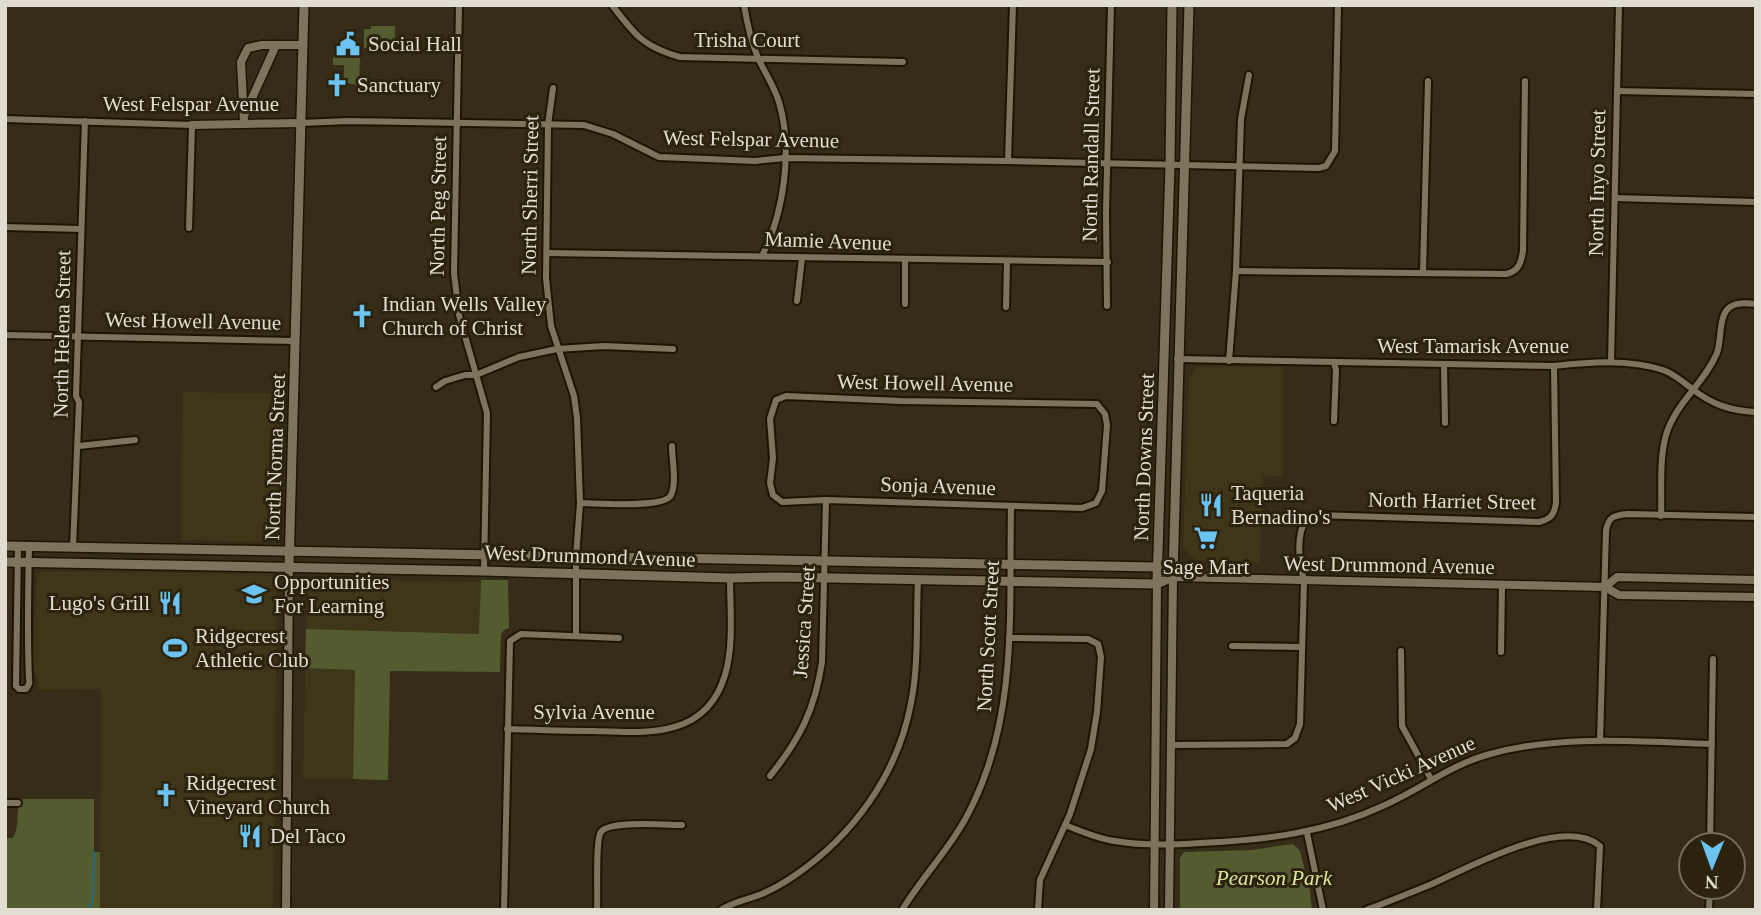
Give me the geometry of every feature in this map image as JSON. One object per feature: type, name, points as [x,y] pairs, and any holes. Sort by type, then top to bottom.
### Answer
[{"type":"main road","name":"North Norma Street","points":[[289,568],[304,5]]},
{"type":"main road","name":"North Downs Street","points":[[1157,584],[1170,165],[1172,5]]},
{"type":"main road","name":"North Downs Street","points":[[1173,578],[1177,359],[1189,5]]},
{"type":"main road","name":"West Drummond Avenue","points":[[5,546],[1158,567]]},
{"type":"main road","points":[[192,566],[193,550]]},
{"type":"main road","name":"West Drummond Avenue","points":[[5,562],[1010,582],[1157,584],[1173,578]]},
{"type":"main road","points":[[1158,567],[1173,578]]},
{"type":"street","name":"North Peg Street","points":[[459,5],[454,249],[456,300],[488,423],[484,571]]},
{"type":"street","name":"Trisha Court","points":[[612,5],[638,38],[664,53],[703,59],[903,62]]},
{"type":"street","points":[[744,5],[750,36],[779,102],[784,129],[783,190],[778,216],[762,256]]},
{"type":"street","points":[[1008,161],[1013,5]]},
{"type":"street","name":"North Randall Street","points":[[1107,306],[1111,5]]},
{"type":"street","name":"West Felspar Avenue","points":[[5,119],[191,125],[243,120],[301,123],[349,121],[584,125],[603,130],[659,157],[755,161],[785,158],[1319,168],[1332,160],[1335,151],[1338,5]]},
{"type":"street","name":"North Inyo Street","points":[[1611,361],[1619,5]]},
{"type":"street","points":[[243,120],[275,45]]},
{"type":"street","points":[[243,120],[242,57],[248,48],[303,45]]},
{"type":"street","points":[[1229,360],[1237,271],[1241,119],[1249,75]]},
{"type":"street","points":[[1423,272],[1428,81]]},
{"type":"street","points":[[1237,271],[1506,275],[1516,271],[1523,251],[1525,81]]},
{"type":"street","name":"North Sherri Street","points":[[553,88],[548,125],[547,302],[557,349],[575,407],[580,503],[576,557],[576,635]]},
{"type":"street","points":[[1617,92],[1756,94]]},
{"type":"street","name":"North Helena Street","points":[[73,548],[79,446],[79,402],[76,396],[85,121]]},
{"type":"street","points":[[189,228],[191,125]]},
{"type":"street","points":[[1615,198],[1756,202]]},
{"type":"street","points":[[5,227],[81,229]]},
{"type":"street","name":"Mamie Avenue","points":[[547,253],[1108,262]]},
{"type":"street","points":[[797,301],[802,258]]},
{"type":"street","points":[[905,260],[905,304]]},
{"type":"street","points":[[1006,307],[1007,262]]},
{"type":"street","points":[[1661,516],[1662,452],[1674,414],[1713,360],[1718,349],[1725,312],[1738,303],[1756,304]]},
{"type":"street","name":"West Howell Avenue","points":[[5,335],[296,341]]},
{"type":"street","points":[[436,387],[445,380],[477,375],[519,357],[557,349],[604,346],[673,349]]},
{"type":"street","name":"West Tamarisk Avenue","points":[[1177,359],[1554,366],[1611,361],[1664,371],[1724,408],[1756,412]]},
{"type":"street","points":[[1334,363],[1334,421]]},
{"type":"street","points":[[1444,364],[1445,423]]},
{"type":"street","name":"North Harriet Street","points":[[1304,581],[1299,564],[1301,527],[1307,518],[1317,515],[1539,522],[1549,519],[1554,513],[1556,503],[1554,366]]},
{"type":"street","name":"West Howell Avenue","points":[[779,500],[773,495],[770,483],[773,451],[771,419],[775,404],[780,397],[786,396],[1097,404],[1105,414],[1107,425],[1102,491],[1096,503]]},
{"type":"street","points":[[79,446],[135,440]]},
{"type":"street","points":[[580,503],[652,504],[667,500],[671,496],[673,479],[672,446]]},
{"type":"street","name":"Sonja Avenue","points":[[779,500],[1082,508],[1096,503]]},
{"type":"street","name":"Jessica Street","points":[[770,776],[799,736],[814,704],[822,662],[826,500]]},
{"type":"street","name":"North Scott Street","points":[[902,910],[955,838],[988,769],[999,732],[1006,695],[1012,506]]},
{"type":"street","points":[[1600,741],[1607,523],[1614,516],[1621,514],[1756,517]]},
{"type":"street","points":[[17,687],[18,546]]},
{"type":"street","points":[[5,685],[26,688],[30,681],[27,668],[29,547]]},
{"type":"street","name":"North Norma Street","points":[[286,910],[289,568]]},
{"type":"street","name":"West Drummond Avenue","points":[[1605,587],[1618,577],[1756,580]]},
{"type":"street","name":"Sylvia Avenue","points":[[508,729],[649,733],[677,727],[693,719],[717,694],[724,678],[728,661],[730,578]]},
{"type":"street","name":"West Drummond Avenue","points":[[1173,578],[1605,587],[1619,594],[1756,597]]},
{"type":"street","name":"North Downs Street","points":[[1169,910],[1173,578]]},
{"type":"street","points":[[722,909],[766,892],[820,857],[862,813],[884,780],[911,705],[915,679],[918,580]]},
{"type":"street","points":[[1171,745],[1287,744],[1296,738],[1299,731],[1304,581]]},
{"type":"street","name":"North Downs Street","points":[[1154,910],[1157,584]]},
{"type":"street","points":[[1501,652],[1502,585]]},
{"type":"street","points":[[504,910],[510,644],[513,638],[521,634],[620,638]]},
{"type":"street","points":[[1009,638],[1092,640],[1101,648],[1097,712],[1087,765],[1065,825],[1040,880],[1038,910]]},
{"type":"street","points":[[1232,646],[1302,647]]},
{"type":"street","points":[[1401,651],[1402,726],[1431,779]]},
{"type":"street","points":[[1710,831],[1713,659]]},
{"type":"street","name":"West Vicki Avenue","points":[[1065,825],[1115,841],[1155,844],[1259,841],[1307,833],[1356,817],[1387,804],[1431,779],[1487,755],[1525,745],[1600,741],[1712,744]]},
{"type":"street","points":[[5,803],[18,803]]},
{"type":"street","points":[[597,910],[598,845],[601,832],[607,827],[622,825],[682,825]]},
{"type":"street","points":[[1307,833],[1323,910]]},
{"type":"street","points":[[1366,910],[1436,882],[1501,851],[1544,840],[1587,838],[1600,846],[1597,910]]},
{"type":"shaded area","points":[[1198,366],[1282,367],[1282,477],[1263,475],[1260,563],[1196,560],[1183,547],[1189,379]]},
{"type":"shaded area","points":[[183,392],[280,394],[276,535],[269,542],[181,540]]},
{"type":"shaded area","points":[[41,571],[272,574],[277,585],[273,910],[100,910],[101,689],[38,690],[38,678],[32,667],[37,579]]},
{"type":"shaded area","points":[[310,579],[481,582],[480,634],[391,632],[388,780],[303,778],[307,582]]},
{"type":"green space","points":[[371,26],[395,26],[395,51],[364,48],[364,29],[371,29]]},
{"type":"green space","points":[[337,54],[346,58],[360,57],[359,86],[344,82],[344,65],[333,65],[333,57]]},
{"type":"green space","points":[[481,580],[508,580],[509,628],[501,634],[500,672],[390,671],[388,780],[353,779],[355,670],[305,668],[306,629],[479,634]]},
{"type":"green space","points":[[22,799],[94,799],[94,852],[100,852],[100,910],[5,910],[5,838],[13,838]]},
{"type":"green space","name":"Pearson Park","points":[[1293,844],[1300,851],[1312,910],[1180,910],[1180,858],[1184,852],[1252,850]]},
{"type":"waterway","points":[[88,910],[92,902],[94,852]]},
{"type":"place","name":"Social Hall","points":[[348,44]]},
{"type":"place","name":"Sanctuary","points":[[337,85]]},
{"type":"place","name":"Indian Wells Valley Church of Christ","points":[[362,316]]},
{"type":"place","name":"Taqueria Bernadino's","points":[[1211,505]]},
{"type":"place","name":"Sage Mart","points":[[1206,538]]},
{"type":"place","name":"Opportunities For Learning","points":[[254,594]]},
{"type":"place","name":"Lugo's Grill","points":[[170,603]]},
{"type":"place","name":"Ridgecrest Athletic Club","points":[[175,648]]},
{"type":"place","name":"Ridgecrest Vineyard Church","points":[[166,795]]},
{"type":"place","name":"Del Taco","points":[[250,836]]}]
